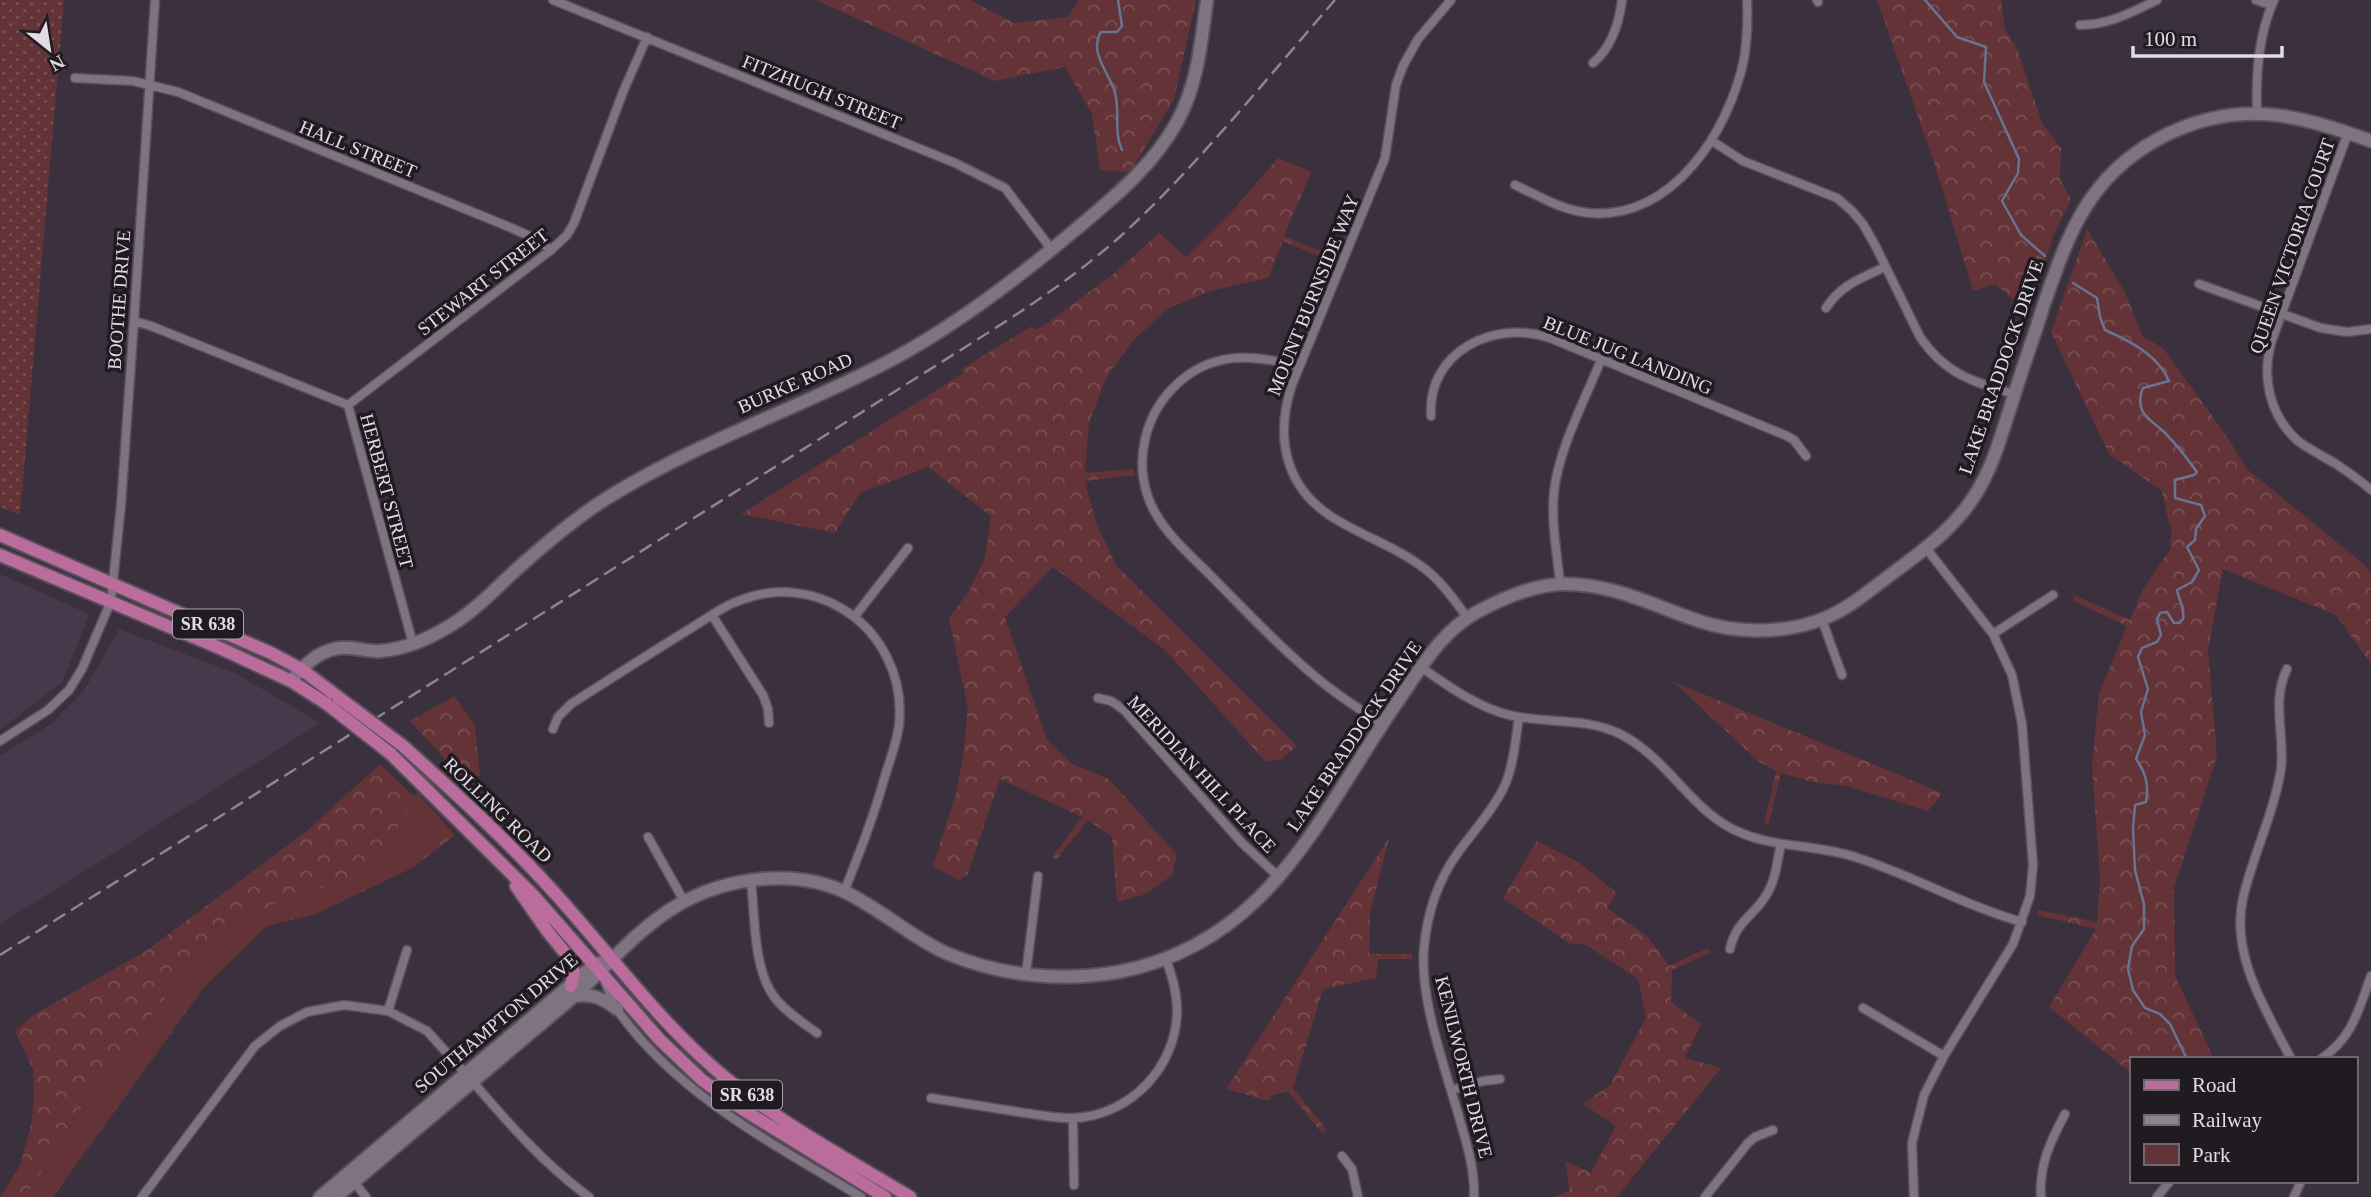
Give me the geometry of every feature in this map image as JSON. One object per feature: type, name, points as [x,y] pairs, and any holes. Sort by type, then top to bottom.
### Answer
[{"type":"main road","name":"ROLLING ROAD","points":[[0,535],[302,669],[402,746],[511,847],[613,958],[677,1033],[716,1069],[769,1111],[910,1197]]},
{"type":"main road","name":"ROLLING ROAD","points":[[0,555],[291,681],[327,705],[391,754],[494,854],[660,1040],[702,1080],[752,1115],[885,1197]]},
{"type":"main road","points":[[494,854],[548,932],[571,960],[574,972],[572,991]]},
{"type":"street","name":"BOOTHE DRIVE","points":[[0,741],[48,710],[69,690],[82,669],[111,601],[134,321],[155,0]]},
{"type":"street","name":"FITZHUGH STREET","points":[[553,0],[1001,184],[1052,250]]},
{"type":"street","name":"BURKE ROAD","points":[[291,681],[315,657],[333,649],[381,651],[413,644],[441,631],[464,617],[557,534],[614,493],[711,442],[895,358],[976,306],[1052,250],[1134,178],[1152,159],[1177,123],[1194,82],[1207,0]]},
{"type":"street","name":"MOUNT BURNSIDE WAY","points":[[1451,0],[1418,39],[1403,66],[1396,86],[1385,158],[1299,366],[1286,403],[1283,429],[1287,460],[1307,495],[1329,515],[1425,568],[1445,588],[1467,617]]},
{"type":"street","points":[[1593,63],[1603,54],[1612,39],[1622,0]]},
{"type":"street","points":[[1515,185],[1573,210],[1605,213],[1645,204],[1665,191],[1687,171],[1712,141],[1731,102],[1744,60],[1747,0]]},
{"type":"street","points":[[2080,25],[2109,22],[2157,0]]},
{"type":"street","points":[[2256,0],[2273,3],[2263,32],[2258,59],[2257,112]]},
{"type":"street","name":"STEWART STREET","points":[[348,405],[567,235],[647,37]]},
{"type":"street","name":"HALL STREET","points":[[75,78],[133,80],[178,92],[502,223],[534,238],[551,250]]},
{"type":"street","name":"LAKE BRADDOCK DRIVE","points":[[613,958],[684,901],[710,890],[751,880],[795,880],[844,892],[914,936],[943,951],[988,967],[1054,977],[1094,975],[1166,959],[1230,923],[1251,907],[1280,878],[1305,845],[1434,648],[1467,617],[1508,597],[1560,583],[1623,592],[1698,621],[1733,628],[1774,629],[1822,620],[1862,596],[1926,548],[1953,523],[1978,491],[1998,448],[2066,242],[2099,187],[2131,157],[2167,135],[2204,121],[2257,112],[2308,120],[2371,141]]},
{"type":"street","name":"QUEEN VICTORIA COURT","points":[[2348,133],[2269,351],[2268,388],[2279,417],[2298,441],[2347,471],[2371,490]]},
{"type":"street","points":[[1712,141],[1743,161],[1837,198],[1863,224],[1920,337],[1937,360],[1966,378],[2014,394]]},
{"type":"street","points":[[1826,308],[1846,286],[1885,267]]},
{"type":"street","points":[[2199,284],[2336,331],[2371,328]]},
{"type":"street","name":"HERBERT STREET","points":[[134,321],[348,405],[413,644]]},
{"type":"street","name":"BLUE JUG LANDING","points":[[1431,416],[1432,388],[1440,373],[1457,354],[1479,339],[1506,332],[1525,332],[1550,338],[1787,436],[1794,440],[1806,456]]},
{"type":"street","points":[[1299,366],[1263,357],[1236,357],[1209,364],[1183,379],[1163,400],[1149,426],[1142,455],[1145,486],[1153,509],[1166,529],[1260,625],[1317,679],[1382,724]]},
{"type":"street","points":[[1560,583],[1553,507],[1556,477],[1601,360]]},
{"type":"street","points":[[855,616],[908,548]]},
{"type":"street","points":[[1913,1197],[1911,1159],[1914,1130],[1924,1095],[1944,1056],[2005,961],[2022,922],[2031,888],[2033,865],[2022,724],[2012,675],[1993,634],[1926,548]]},
{"type":"street","points":[[553,729],[558,717],[571,704],[712,615],[744,598],[782,592],[818,597],[855,616],[874,636],[889,661],[898,689],[900,715],[896,740],[878,804],[844,892]]},
{"type":"street","points":[[1993,634],[2053,595]]},
{"type":"street","points":[[712,615],[763,695],[769,723]]},
{"type":"street","points":[[1822,620],[1842,675]]},
{"type":"street","points":[[1421,667],[1484,706],[1519,717],[1589,724],[1619,734],[1644,749],[1725,825],[1760,840],[1853,856],[2022,922]]},
{"type":"street","points":[[2287,669],[2279,694],[2282,750],[2280,777],[2243,897],[2240,928],[2250,976],[2290,1057]]},
{"type":"street","name":"MERIDIAN HILL PLACE","points":[[1098,698],[1111,701],[1124,710],[1242,843],[1280,878]]},
{"type":"street","name":"KENILWORTH DRIVE","points":[[1475,1197],[1469,1152],[1428,1006],[1424,980],[1426,930],[1435,895],[1451,863],[1498,799],[1506,783],[1512,766],[1519,717]]},
{"type":"street","points":[[648,837],[684,901]]},
{"type":"street","points":[[1730,949],[1733,934],[1758,907],[1771,886],[1780,844]]},
{"type":"street","points":[[1026,974],[1038,876]]},
{"type":"street","points":[[751,880],[760,962],[765,981],[782,1006],[817,1033]]},
{"type":"street","points":[[388,1010],[407,950]]},
{"type":"street","name":"SOUTHAMPTON DRIVE","points":[[336,1197],[470,1078],[613,958]]},
{"type":"street","points":[[930,1098],[1073,1119],[1098,1114],[1126,1102],[1147,1085],[1163,1063],[1174,1038],[1177,1012],[1174,984],[1166,959]]},
{"type":"street","name":"ROLLING ROAD","points":[[598,969],[617,1009],[658,1058],[697,1093],[726,1114],[861,1197]]},
{"type":"street","points":[[2324,1057],[2341,1044],[2350,1031],[2371,976]]},
{"type":"street","points":[[572,991],[597,996],[617,1009]]},
{"type":"street","points":[[142,1197],[246,1056],[267,1035],[292,1019],[320,1009],[344,1005],[388,1010],[427,1031],[454,1058],[532,1150],[589,1197]]},
{"type":"street","points":[[1863,1007],[1944,1056]]},
{"type":"street","name":"SOUTHAMPTON DRIVE","points":[[320,1197],[470,1078]]},
{"type":"street","points":[[1452,1090],[1500,1079]]},
{"type":"street","points":[[2042,1197],[2041,1177],[2045,1155],[2065,1114]]},
{"type":"street","points":[[1073,1119],[1074,1185]]},
{"type":"street","points":[[1704,1197],[1748,1143],[1773,1130]]},
{"type":"street","points":[[1342,1156],[1352,1169],[1358,1197]]},
{"type":"street","points":[[354,1182],[366,1197]]},
{"type":"street","points":[[2157,1197],[2168,1183]]},
{"type":"shaded area","points":[[0,574],[89,614],[63,681],[0,730]]},
{"type":"shaded area","points":[[119,629],[235,673],[320,723],[0,924],[0,756],[50,725],[84,691]]},
{"type":"green space","points":[[0,0],[64,0],[20,515],[0,507]]},
{"type":"green space","points":[[816,0],[970,0],[1014,23],[1068,17],[1079,0],[1196,0],[1174,99],[1130,172],[1100,170],[1092,114],[1065,67],[995,81]]},
{"type":"green space","points":[[1877,0],[2001,0],[2005,29],[2017,48],[2042,123],[2061,148],[2060,179],[2071,200],[2054,234],[2028,311],[1995,284],[1973,291],[1935,165]]},
{"type":"green space","points":[[1278,158],[1311,172],[1284,236],[1332,256],[1330,261],[1283,241],[1268,278],[1210,291],[1167,309],[1133,341],[1106,378],[1089,423],[1085,473],[1134,469],[1135,475],[1085,481],[1097,525],[1116,565],[1297,746],[1282,759],[1265,761],[1165,650],[1053,567],[1005,617],[1047,740],[1072,764],[1109,779],[1177,855],[1172,875],[1146,894],[1117,902],[1112,837],[1088,820],[1057,859],[1052,857],[1082,817],[1000,779],[968,874],[958,880],[933,866],[956,793],[968,709],[949,618],[969,591],[985,557],[991,516],[928,467],[860,493],[835,533],[741,514],[963,373],[962,369],[1032,326],[1036,330],[1047,323],[1116,272],[1159,233],[1186,257],[1234,209]]},
{"type":"green space","points":[[2087,229],[2126,294],[2142,336],[2163,348],[2247,469],[2365,565],[2371,574],[2371,664],[2336,615],[2223,569],[2208,650],[2217,756],[2174,888],[2175,976],[2213,1057],[2130,1057],[2130,1072],[2049,1007],[2096,929],[2037,915],[2038,910],[2097,922],[2100,879],[2092,766],[2099,694],[2127,626],[2073,601],[2074,595],[2130,620],[2143,589],[2170,550],[2172,524],[2169,523],[2162,491],[2109,454],[2051,332]]},
{"type":"green space","points":[[1674,682],[1942,793],[1928,811],[1847,786],[1813,782],[1781,773],[1768,825],[1764,824],[1776,771],[1758,761]]},
{"type":"green space","points":[[454,696],[475,726],[480,776],[460,775],[410,721]]},
{"type":"green space","points":[[380,764],[455,835],[412,868],[316,914],[267,926],[205,986],[53,1197],[0,1197],[20,1166],[31,1125],[34,1097],[33,1069],[15,1031],[33,1015],[146,951],[308,830]]},
{"type":"green space","points":[[417,792],[452,832],[411,867],[315,913],[266,926],[204,985],[52,1197],[25,1197],[85,1102],[190,965],[215,941],[270,906],[333,884],[366,868],[386,848]]},
{"type":"green space","points":[[1389,838],[1370,914],[1369,954],[1412,954],[1412,959],[1378,959],[1376,978],[1323,989],[1293,1088],[1326,1129],[1322,1133],[1288,1091],[1271,1096],[1270,1101],[1226,1089]]},
{"type":"green space","points":[[1537,841],[1578,862],[1617,893],[1607,908],[1648,937],[1669,966],[1708,948],[1710,953],[1672,970],[1671,1002],[1701,1024],[1685,1058],[1721,1068],[1617,1197],[1553,1197],[1570,1190],[1565,1161],[1591,1173],[1616,1126],[1583,1104],[1610,1085],[1646,1018],[1638,979],[1586,945],[1569,943],[1503,898]]},
{"type":"waterway","points":[[1118,0],[1122,26],[1117,32],[1101,32],[1097,46],[1100,61],[1116,97],[1118,136],[1122,150]]},
{"type":"waterway","points":[[1925,0],[1957,37],[1986,47],[1984,82],[2019,159],[2018,173],[2002,201],[2021,235],[2045,256]]},
{"type":"waterway","points":[[2073,283],[2097,298],[2105,330],[2143,350],[2164,372],[2169,381],[2143,388],[2141,407],[2146,417],[2162,430],[2197,472],[2175,480],[2175,498],[2201,505],[2205,516],[2196,529],[2195,540],[2187,547],[2199,570],[2192,582],[2177,590],[2183,608],[2183,619],[2174,623],[2167,612],[2160,613],[2157,619],[2161,635],[2157,642],[2142,648],[2138,657],[2148,689],[2141,712],[2145,735],[2136,759],[2146,779],[2147,796],[2146,802],[2135,805],[2133,829],[2135,870],[2144,904],[2144,929],[2132,946],[2128,969],[2133,990],[2145,1008],[2160,1014],[2170,1024],[2186,1057]]},
{"type":"railway","points":[[0,955],[1028,307],[1092,260],[1151,207],[1232,120],[1335,0]]}]
